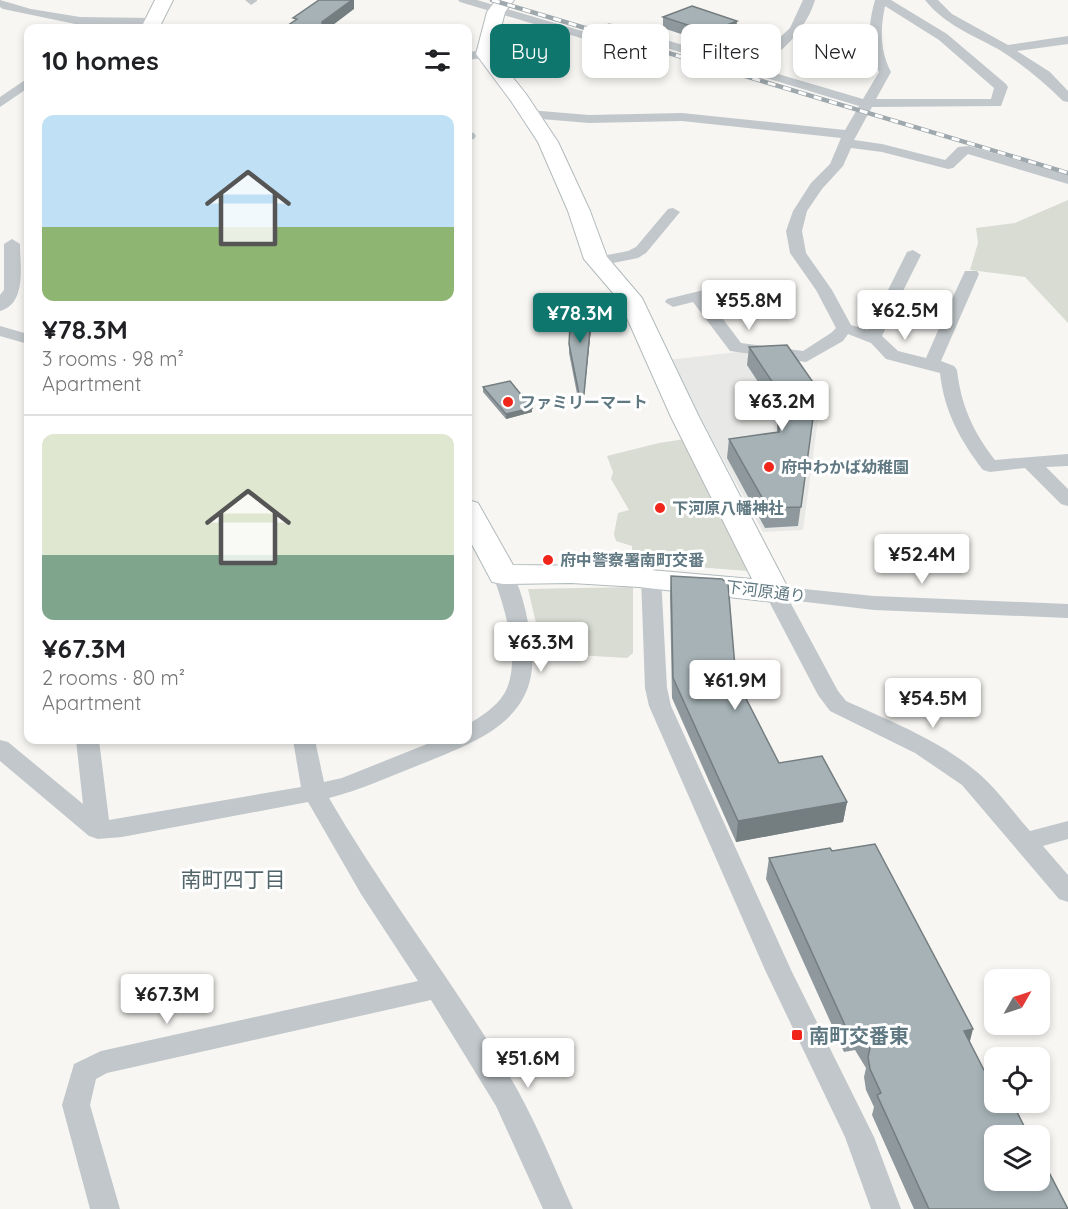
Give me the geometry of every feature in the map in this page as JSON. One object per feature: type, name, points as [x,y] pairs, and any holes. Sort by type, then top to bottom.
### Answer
[{"type":"street","points":[[33,24],[35,0]]},
{"type":"street","points":[[152,24],[164,0]]},
{"type":"street","points":[[464,0],[501,5],[582,34]]},
{"type":"street","points":[[781,44],[794,32],[806,14],[809,0]]},
{"type":"street","points":[[779,78],[866,104],[996,103],[1001,87],[943,37],[882,0],[876,18],[874,37],[885,72],[866,104],[847,139],[836,166],[816,186],[800,211],[794,231],[798,253],[824,290],[844,328],[873,336],[886,345],[892,355],[932,363],[948,370],[950,397],[960,425],[990,466],[1068,460]]},
{"type":"street","points":[[931,0],[948,17],[1006,49],[1045,75],[1068,98]]},
{"type":"street","points":[[0,2],[32,13],[84,21],[135,24]]},
{"type":"street","points":[[501,5],[476,55],[530,114],[548,142],[579,211],[598,261],[630,298],[690,427],[829,695],[838,706],[921,745],[953,765],[970,779],[1068,892]]},
{"type":"street","points":[[1006,49],[1066,42]]},
{"type":"street","points":[[0,103],[24,85]]},
{"type":"street","points":[[530,114],[589,119],[692,117],[847,139],[948,165],[963,150],[969,150],[1068,180]]},
{"type":"street","points":[[598,261],[632,255],[641,250],[671,216],[651,215]]},
{"type":"street","points":[[0,306],[12,291],[6,245],[24,242]]},
{"type":"street","points":[[873,336],[913,255]]},
{"type":"street","points":[[932,363],[971,274]]},
{"type":"street","points":[[673,302],[703,295],[736,346],[806,357],[837,337],[844,328]]},
{"type":"street","points":[[893,296],[956,308]]},
{"type":"street","points":[[0,331],[24,338]]},
{"type":"street","points":[[1030,462],[1068,500]]},
{"type":"street","points":[[472,517],[503,575],[517,620],[522,652],[520,682],[506,706],[490,721],[472,732]]},
{"type":"street","name":"下河原通り","points":[[503,575],[587,573],[651,577],[874,603],[1068,611]]},
{"type":"street","points":[[651,577],[656,688],[660,706],[774,962],[859,1137],[886,1209]]},
{"type":"street","points":[[88,744],[98,830]]},
{"type":"street","points":[[305,744],[314,792],[370,887],[507,1099],[558,1209]]},
{"type":"street","points":[[0,748],[98,830],[122,828],[347,785],[448,744]]},
{"type":"street","points":[[1024,842],[1068,830]]},
{"type":"street","points":[[105,1209],[76,1105],[84,1072],[101,1063],[437,988]]},
{"type":"shaded area","points":[[1068,200],[1068,323],[1025,277],[970,270],[978,243],[976,228],[1015,223]]},
{"type":"shaded area","name":"府中わかば幼稚園","points":[[737,352],[799,363],[820,404],[803,530],[763,532],[668,360]]},
{"type":"shaded area","points":[[685,439],[748,571],[632,562],[632,546],[616,541],[614,534],[618,513],[629,510],[611,479],[613,472],[607,456]]},
{"type":"shaded area","points":[[633,587],[633,653],[627,658],[543,653],[528,589]]},
{"type":"building","points":[[319,0],[352,0],[322,24],[290,24],[297,19],[293,18]]},
{"type":"building","points":[[692,6],[737,21],[729,24],[684,24],[663,17]]},
{"type":"building","points":[[571,309],[592,309],[584,394],[579,394],[569,344]]},
{"type":"building","points":[[787,345],[817,388],[801,507],[768,508],[729,439],[779,432],[779,392],[749,347]]},
{"type":"building","name":"ファミリーマート","points":[[510,381],[532,408],[506,414],[483,387]]},
{"type":"building","points":[[671,576],[722,579],[728,584],[736,679],[779,763],[822,756],[847,802],[738,821],[673,678]]},
{"type":"building","points":[[875,844],[973,1029],[964,1031],[984,1070],[984,1113],[1018,1113],[1024,1125],[984,1125],[984,1191],[1050,1191],[1050,1174],[1068,1209],[929,1209],[877,1095],[881,1093],[870,1069],[868,1057],[870,1048],[859,1030],[848,1032],[769,858],[830,848],[832,851]]},
{"type":"railway","points":[[492,0],[1068,173]]},
{"type":"place","name":"ファミリーマート","points":[[508,402]]},
{"type":"place","name":"府中わかば幼稚園","points":[[769,467]]},
{"type":"place","name":"下河原八幡神社","points":[[660,508]]},
{"type":"place","name":"府中警察署南町交番","points":[[548,560]]},
{"type":"place","name":"南町交番東","points":[[797,1035]]},
{"type":"district","name":"南町四丁目","points":[[233,879]]}]
